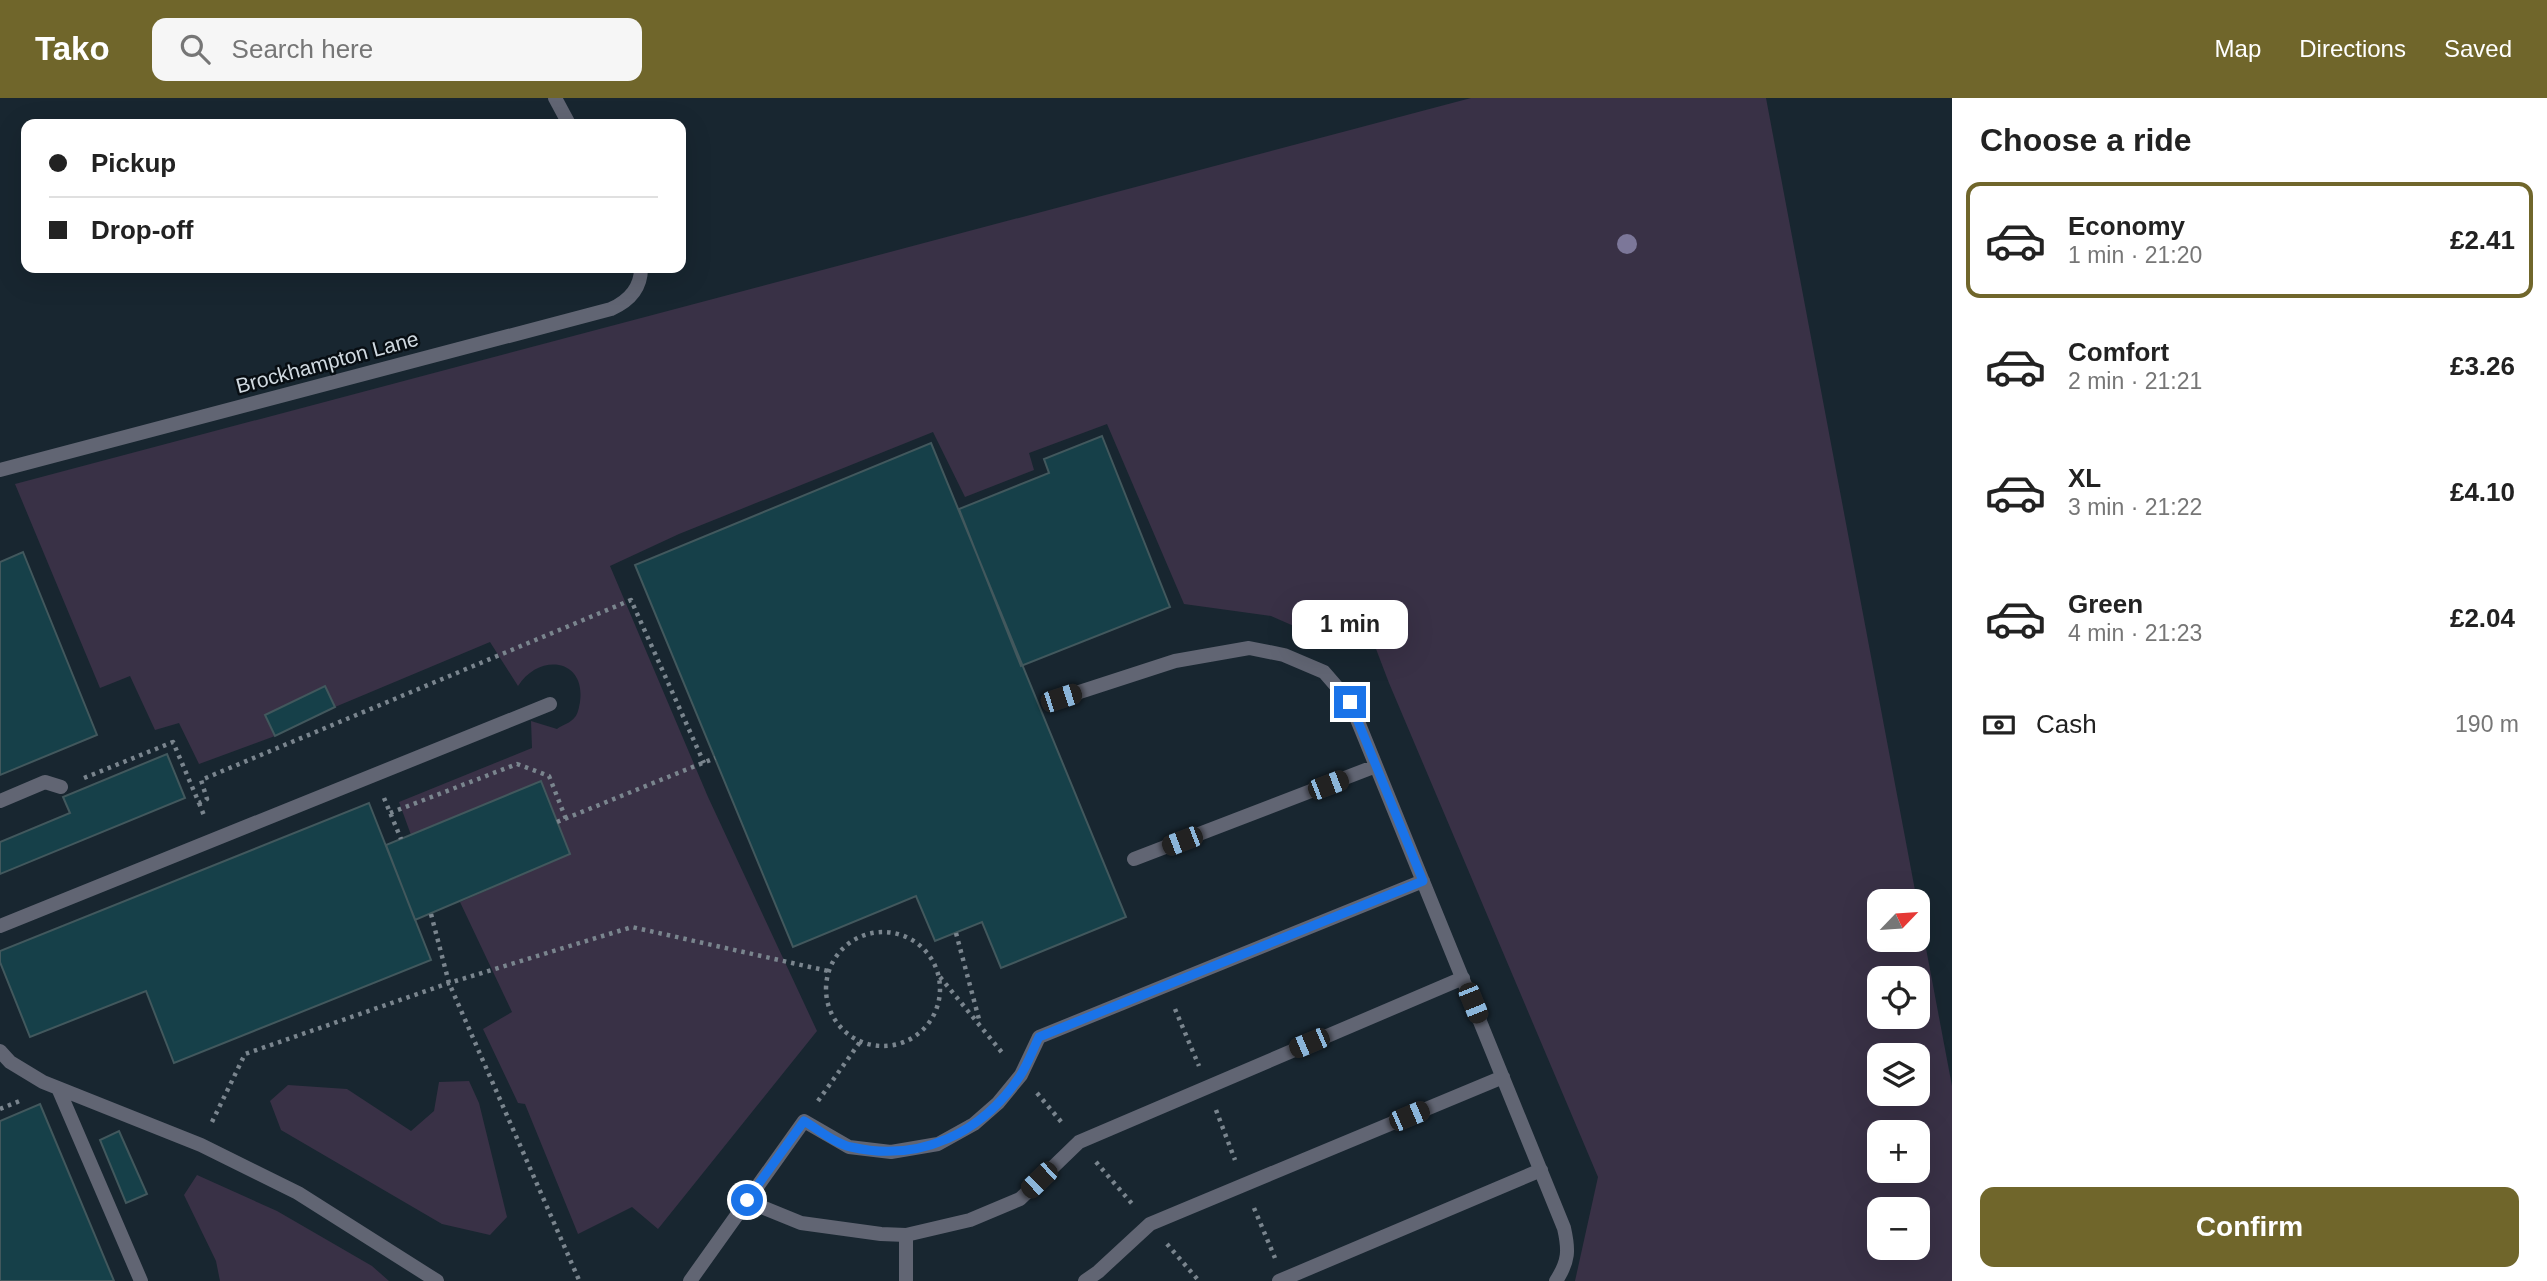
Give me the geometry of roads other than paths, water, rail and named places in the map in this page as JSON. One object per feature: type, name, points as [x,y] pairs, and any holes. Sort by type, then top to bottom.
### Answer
[{"type":"street","points":[[555,98],[566,119]]},
{"type":"street","name":"Brockhampton Lane","points":[[0,470],[611,309],[631,296],[638,286],[640,273]]},
{"type":"street","points":[[1061,698],[1175,662],[1249,648],[1284,655],[1324,672],[1350,702],[1564,1228],[1569,1251],[1563,1271],[1556,1281]]},
{"type":"street","points":[[0,926],[550,704]]},
{"type":"street","points":[[1134,859],[1376,766]]},
{"type":"street","points":[[0,801],[46,782],[61,787]]},
{"type":"street","points":[[690,1281],[804,1121],[849,1147],[891,1152],[938,1144],[974,1124],[998,1103],[1021,1075],[1039,1037],[1423,881]]},
{"type":"street","points":[[747,1200],[801,1223],[881,1234],[906,1235],[970,1220],[1020,1199],[1079,1142],[1463,978]]},
{"type":"street","points":[[0,1051],[10,1062],[43,1082],[201,1145],[298,1193],[437,1281]]},
{"type":"street","points":[[1085,1281],[1150,1224],[1503,1077]]},
{"type":"street","points":[[58,1088],[141,1281]]},
{"type":"street","points":[[1281,1280],[1541,1170]]},
{"type":"street","points":[[906,1235],[906,1281]]}]
